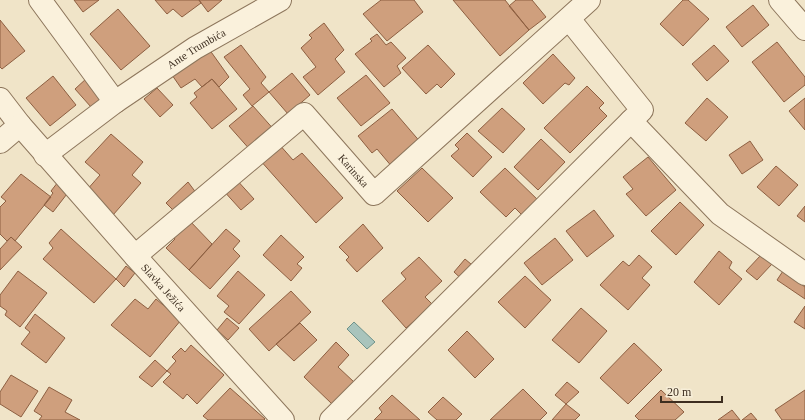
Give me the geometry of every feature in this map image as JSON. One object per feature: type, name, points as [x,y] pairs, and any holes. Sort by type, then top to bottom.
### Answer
[{"type":"street","points":[[40,0],[115,102]]},
{"type":"street","name":"Ante Trumbića","points":[[45,155],[115,102],[195,48],[280,0]]},
{"type":"street","name":"Karinska","points":[[135,256],[304,114],[374,194],[589,0]]},
{"type":"street","points":[[780,0],[805,29]]},
{"type":"street","points":[[331,420],[642,110],[569,19]]},
{"type":"street","points":[[0,99],[45,155]]},
{"type":"street","points":[[631,122],[720,214],[805,274]]},
{"type":"street","points":[[0,142],[20,125]]},
{"type":"street","name":"Slavka Ježića","points":[[45,155],[282,420]]},
{"type":"water","points":[[354,322],[375,342],[367,349],[347,329]]},
{"type":"building","points":[[74,0],[99,0],[83,12]]},
{"type":"building","points":[[155,0],[199,0],[201,3],[182,17],[173,9],[167,14]]},
{"type":"building","points":[[199,0],[222,0],[208,12]]},
{"type":"building","points":[[381,0],[414,0],[423,12],[387,41],[363,14]]},
{"type":"building","points":[[453,0],[505,0],[529,30],[500,56]]},
{"type":"building","points":[[516,0],[532,0],[546,17],[529,30],[509,6]]},
{"type":"building","points":[[683,0],[688,0],[709,19],[683,46],[660,24]]},
{"type":"building","points":[[753,5],[769,25],[742,47],[726,27]]},
{"type":"building","points":[[118,9],[150,46],[121,70],[90,34]]},
{"type":"building","points":[[0,20],[25,51],[2,69],[0,67]]},
{"type":"building","points":[[324,23],[344,50],[335,59],[345,72],[318,95],[303,77],[316,67],[301,48],[312,38],[309,35]]},
{"type":"building","points":[[377,34],[386,45],[391,42],[406,58],[397,66],[401,73],[384,87],[355,54],[372,41],[370,39]]},
{"type":"building","points":[[777,42],[805,77],[805,85],[784,102],[752,62]]},
{"type":"building","points":[[241,45],[266,77],[261,83],[269,92],[252,106],[243,95],[250,89],[224,57]]},
{"type":"building","points":[[428,45],[455,74],[441,88],[437,84],[426,94],[402,68]]},
{"type":"building","points":[[714,45],[729,61],[707,81],[692,64]]},
{"type":"building","points":[[209,49],[229,77],[219,87],[212,79],[202,87],[195,79],[181,88],[172,75]]},
{"type":"building","points":[[553,54],[575,78],[569,85],[565,83],[543,104],[523,83]]},
{"type":"building","points":[[292,73],[310,95],[288,114],[269,92]]},
{"type":"building","points":[[366,75],[390,103],[361,126],[337,98]]},
{"type":"building","points":[[53,76],[76,105],[50,126],[26,98]]},
{"type":"building","points":[[87,78],[104,97],[91,107],[75,89]]},
{"type":"building","points":[[212,79],[237,109],[212,129],[190,103],[197,97],[194,93]]},
{"type":"building","points":[[587,86],[604,103],[599,108],[607,116],[570,153],[544,128]]},
{"type":"building","points":[[157,88],[173,105],[160,117],[144,99]]},
{"type":"building","points":[[707,98],[728,117],[706,141],[685,123]]},
{"type":"building","points":[[805,98],[805,130],[789,111]]},
{"type":"building","points":[[253,106],[276,132],[252,152],[229,126]]},
{"type":"building","points":[[502,108],[525,129],[503,153],[478,131]]},
{"type":"building","points":[[392,109],[422,144],[393,168],[377,149],[372,153],[358,136]]},
{"type":"building","points":[[467,133],[492,157],[473,177],[451,156],[459,149],[455,145]]},
{"type":"building","points":[[111,134],[143,162],[132,175],[141,183],[113,215],[86,191],[100,175],[85,162]]},
{"type":"building","points":[[541,139],[565,162],[538,190],[514,167]]},
{"type":"building","points":[[750,141],[763,160],[742,174],[729,155]]},
{"type":"building","points":[[278,143],[293,160],[302,153],[343,198],[316,223],[259,159]]},
{"type":"building","points":[[648,157],[676,190],[646,216],[626,194],[633,189],[623,177]]},
{"type":"building","points":[[776,166],[798,185],[779,206],[757,187]]},
{"type":"building","points":[[422,168],[453,198],[428,222],[397,191]]},
{"type":"building","points":[[505,168],[541,203],[525,218],[515,208],[506,217],[480,192]]},
{"type":"building","points":[[21,174],[51,197],[15,241],[11,237],[7,241],[0,234],[0,207],[6,201],[1,197]]},
{"type":"building","points":[[235,178],[254,199],[241,210],[222,189]]},
{"type":"building","points":[[58,182],[70,190],[53,212],[44,205],[53,193],[51,191]]},
{"type":"building","points":[[188,182],[197,194],[176,213],[166,203]]},
{"type":"building","points":[[680,202],[704,225],[676,255],[651,231]]},
{"type":"building","points":[[805,206],[805,222],[797,216]]},
{"type":"building","points":[[594,210],[614,236],[587,257],[566,231]]},
{"type":"building","points":[[188,219],[212,244],[189,270],[166,248],[175,239],[171,234]]},
{"type":"building","points":[[363,224],[383,248],[357,272],[346,260],[349,257],[339,247]]},
{"type":"building","points":[[61,229],[116,279],[94,303],[43,259],[53,248],[49,243]]},
{"type":"building","points":[[226,229],[240,241],[233,249],[240,256],[210,289],[189,270]]},
{"type":"building","points":[[281,235],[304,257],[297,264],[302,268],[291,281],[263,255]]},
{"type":"building","points":[[11,237],[22,247],[0,270],[0,249]]},
{"type":"building","points":[[555,238],[573,260],[542,285],[524,263]]},
{"type":"building","points":[[719,251],[732,262],[729,268],[742,279],[719,305],[694,282]]},
{"type":"building","points":[[639,255],[652,267],[642,278],[650,285],[628,310],[600,285],[623,261],[629,266]]},
{"type":"building","points":[[761,255],[772,264],[757,280],[746,271]]},
{"type":"building","points":[[419,257],[442,281],[425,297],[433,305],[406,328],[382,301],[406,279],[401,273]]},
{"type":"building","points":[[465,259],[478,270],[466,283],[454,272]]},
{"type":"building","points":[[126,266],[135,273],[124,287],[116,279]]},
{"type":"building","points":[[18,271],[47,293],[20,327],[5,315],[7,311],[0,306],[0,295]]},
{"type":"building","points":[[238,271],[265,295],[239,324],[224,312],[229,306],[217,296]]},
{"type":"building","points":[[783,271],[805,287],[805,299],[777,280]]},
{"type":"building","points":[[525,276],[551,300],[525,328],[498,302]]},
{"type":"building","points":[[291,291],[311,312],[269,351],[249,329]]},
{"type":"building","points":[[135,299],[148,309],[156,299],[181,320],[150,357],[111,325]]},
{"type":"building","points":[[805,306],[805,329],[794,322]]},
{"type":"building","points":[[581,308],[607,331],[579,363],[552,340]]},
{"type":"building","points":[[35,314],[65,338],[46,363],[21,344],[30,332],[25,328]]},
{"type":"building","points":[[227,318],[239,328],[228,340],[217,330]]},
{"type":"building","points":[[300,323],[317,340],[294,361],[276,344]]},
{"type":"building","points":[[467,331],[494,359],[475,378],[448,350]]},
{"type":"building","points":[[336,342],[349,355],[338,367],[354,382],[332,404],[304,377]]},
{"type":"building","points":[[634,343],[662,370],[628,404],[600,378]]},
{"type":"building","points":[[191,345],[224,375],[197,404],[187,394],[183,399],[163,382],[171,374],[167,371],[176,361],[172,357],[181,348],[185,352]]},
{"type":"building","points":[[155,360],[167,371],[152,387],[139,377]]},
{"type":"building","points":[[11,375],[38,391],[21,417],[0,404],[0,392]]},
{"type":"building","points":[[567,382],[579,392],[566,404],[555,395]]},
{"type":"building","points":[[49,387],[72,400],[65,412],[80,420],[39,420],[42,416],[34,411]]},
{"type":"building","points":[[230,388],[265,419],[208,420],[203,416]]},
{"type":"building","points":[[523,389],[547,413],[540,420],[490,420]]},
{"type":"building","points":[[661,390],[684,412],[675,420],[639,420],[635,416]]},
{"type":"building","points":[[805,390],[805,420],[782,420],[775,410]]},
{"type":"building","points":[[392,395],[420,420],[374,420],[382,412],[379,408]]},
{"type":"building","points":[[443,397],[462,414],[456,420],[437,420],[428,412]]},
{"type":"building","points":[[566,404],[580,415],[575,420],[552,420]]},
{"type":"building","points":[[732,410],[740,420],[718,420]]},
{"type":"building","points":[[751,413],[757,420],[742,420]]}]
